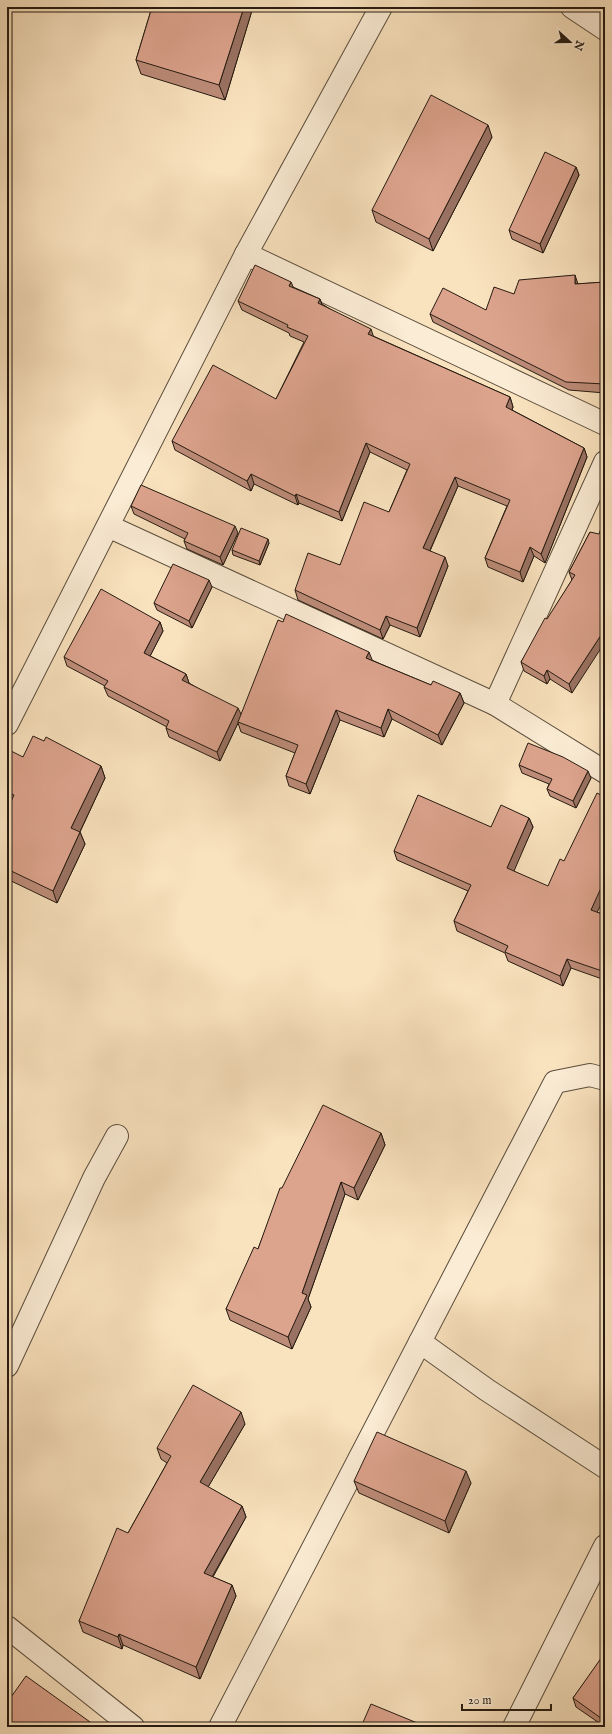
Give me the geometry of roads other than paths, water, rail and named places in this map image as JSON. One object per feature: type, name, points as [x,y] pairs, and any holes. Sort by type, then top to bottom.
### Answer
[{"type":"street","points":[[7,724],[246,254],[381,7]]},
{"type":"street","points":[[572,7],[605,29]]},
{"type":"street","points":[[246,254],[605,424]]},
{"type":"street","points":[[495,704],[605,462]]},
{"type":"street","points":[[108,526],[495,704],[605,772]]},
{"type":"street","points":[[220,1727],[555,1082],[590,1075],[605,1079]]},
{"type":"street","points":[[7,1366],[94,1178],[117,1136]]},
{"type":"street","points":[[420,1342],[487,1390],[605,1466]]},
{"type":"street","points":[[514,1727],[605,1546]]},
{"type":"street","points":[[7,1627],[132,1727]]}]
